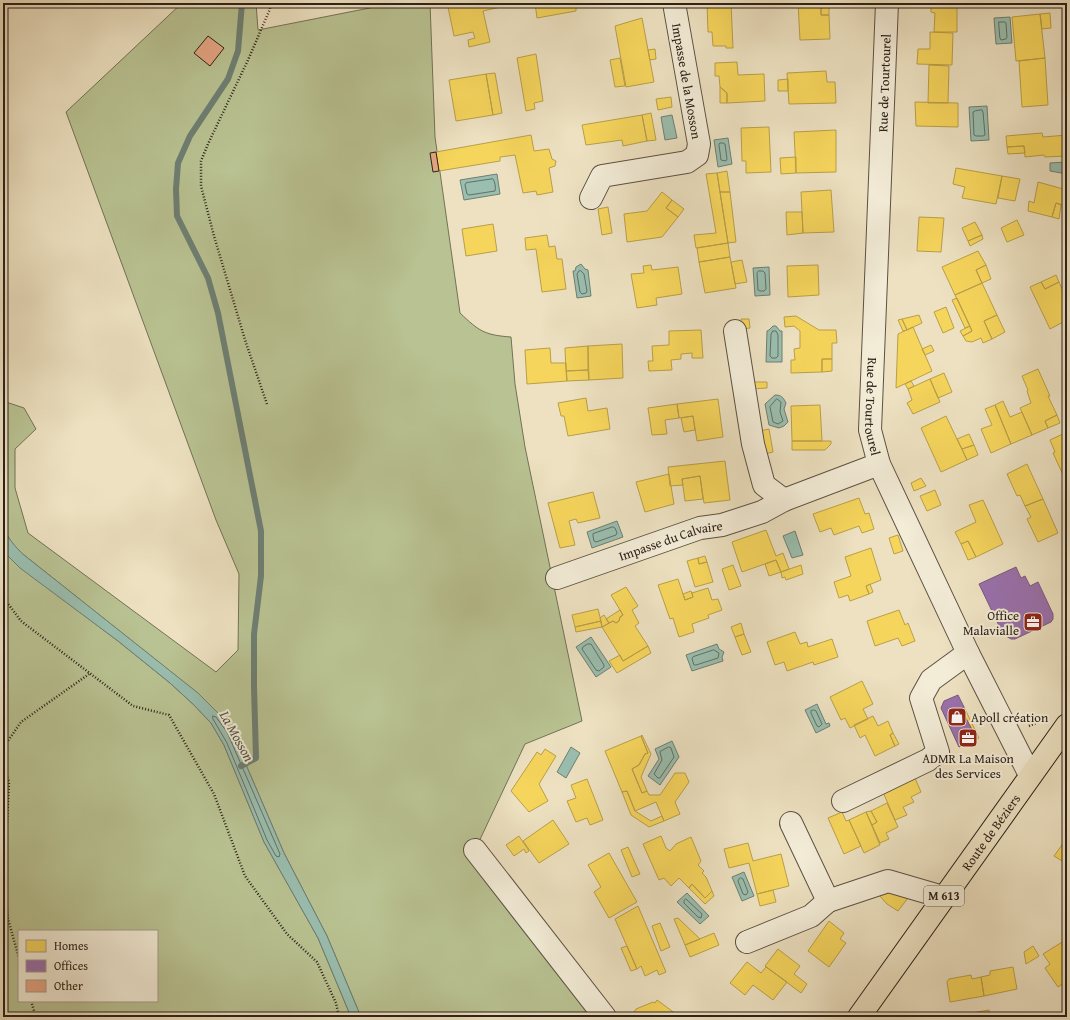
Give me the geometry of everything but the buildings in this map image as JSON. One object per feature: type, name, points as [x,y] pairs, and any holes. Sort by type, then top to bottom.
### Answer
[{"type":"main road","name":"Route de Béziers","points":[[859,1017],[1065,727]]},
{"type":"street","name":"Impasse de la Mosson","points":[[591,198],[602,176],[687,162],[697,155],[699,144],[674,3]]},
{"type":"street","name":"Rue de Tourtourel","points":[[887,3],[870,430],[879,464],[968,653],[1030,775]]},
{"type":"street","points":[[734,332],[753,444],[764,485],[784,500]]},
{"type":"street","name":"Impasse du Calvaire","points":[[557,578],[700,528],[722,525],[762,512],[784,500],[879,464]]},
{"type":"street","points":[[843,801],[928,760],[938,752],[922,698],[931,680],[968,653]]},
{"type":"street","points":[[791,823],[828,901]]},
{"type":"street","points":[[475,850],[605,1017]]},
{"type":"street","points":[[747,942],[811,916],[828,901],[888,881],[944,897]]},
{"type":"path","points":[[266,404],[214,236],[202,186],[201,161],[264,24],[270,9],[270,3]]},
{"type":"path","points":[[3,598],[21,621],[132,706],[169,715],[214,794],[246,876],[287,934],[317,962],[336,1003],[339,1017]]},
{"type":"path","points":[[3,748],[21,722],[89,674]]},
{"type":"path","points":[[1029,726],[1043,720],[1065,727]]},
{"type":"path","points":[[3,766],[9,782],[4,881],[8,919],[18,954]]},
{"type":"path","points":[[31,1002],[36,1017]]},
{"type":"shaded area","points":[[182,3],[256,3],[258,30],[395,3],[430,3],[435,137],[460,313],[482,331],[494,335],[511,337],[515,384],[525,447],[582,721],[525,744],[475,850],[593,1017],[361,1017],[327,936],[284,853],[231,730],[219,714],[200,695],[24,555],[16,548],[5,533],[3,526],[3,490],[6,466],[3,451],[3,401],[24,408],[36,429],[15,449],[15,488],[28,533],[216,672],[238,650],[239,574],[216,520],[66,112]]},
{"type":"shaded area","points":[[3,551],[20,567],[118,641],[170,683],[211,723],[224,745],[264,842],[318,938],[351,1017],[3,1017]]},
{"type":"water","points":[[1010,17],[1012,43],[996,44],[994,18]]},
{"type":"water","points":[[987,106],[989,140],[971,141],[969,107]]},
{"type":"water","points":[[672,115],[677,138],[665,140],[661,117]]},
{"type":"water","points":[[728,138],[732,164],[718,167],[714,140]]},
{"type":"water","points":[[1067,162],[1067,174],[1050,171],[1050,163]]},
{"type":"water","points":[[497,174],[500,194],[464,200],[460,180]]},
{"type":"water","points":[[581,264],[588,270],[591,296],[577,298],[573,271],[575,271],[576,267]]},
{"type":"water","points":[[769,267],[770,295],[755,296],[753,268]]},
{"type":"water","points":[[773,326],[776,326],[780,331],[782,331],[782,362],[766,362],[767,331]]},
{"type":"water","points":[[775,395],[782,397],[786,403],[784,409],[788,422],[779,428],[769,425],[765,404]]},
{"type":"water","points":[[617,521],[623,537],[592,548],[587,532]]},
{"type":"water","points":[[3,526],[17,549],[198,693],[219,714],[231,730],[284,853],[327,936],[361,1017],[351,1017],[318,938],[264,842],[224,745],[211,723],[170,683],[118,641],[20,568],[3,551]]},
{"type":"water","points":[[795,531],[803,555],[792,558],[783,536]]},
{"type":"water","points":[[591,637],[611,667],[596,677],[576,647]]},
{"type":"water","points":[[717,644],[719,649],[724,652],[722,657],[723,661],[692,671],[686,655]]},
{"type":"water","points":[[817,704],[826,724],[829,723],[830,726],[816,733],[805,710]]},
{"type":"water","points":[[672,741],[679,757],[660,785],[648,776],[659,759],[655,749]]},
{"type":"water","points":[[571,747],[580,753],[566,778],[557,772]]},
{"type":"water","points":[[744,872],[754,896],[742,901],[732,877]]},
{"type":"water","points":[[687,893],[709,916],[700,924],[677,902]]},
{"type":"waterway","name":"La Mosson","points":[[241,766],[256,758],[254,634],[261,576],[261,531],[218,313],[208,278],[177,216],[176,189],[178,163],[190,136],[228,79],[238,51],[242,3]]},
{"type":"place","name":"Office Malavialle","points":[[1033,622]]},
{"type":"place","name":"Apoll création","points":[[957,717]]},
{"type":"place","name":"ADMR La Maison des Services","points":[[968,738]]}]
